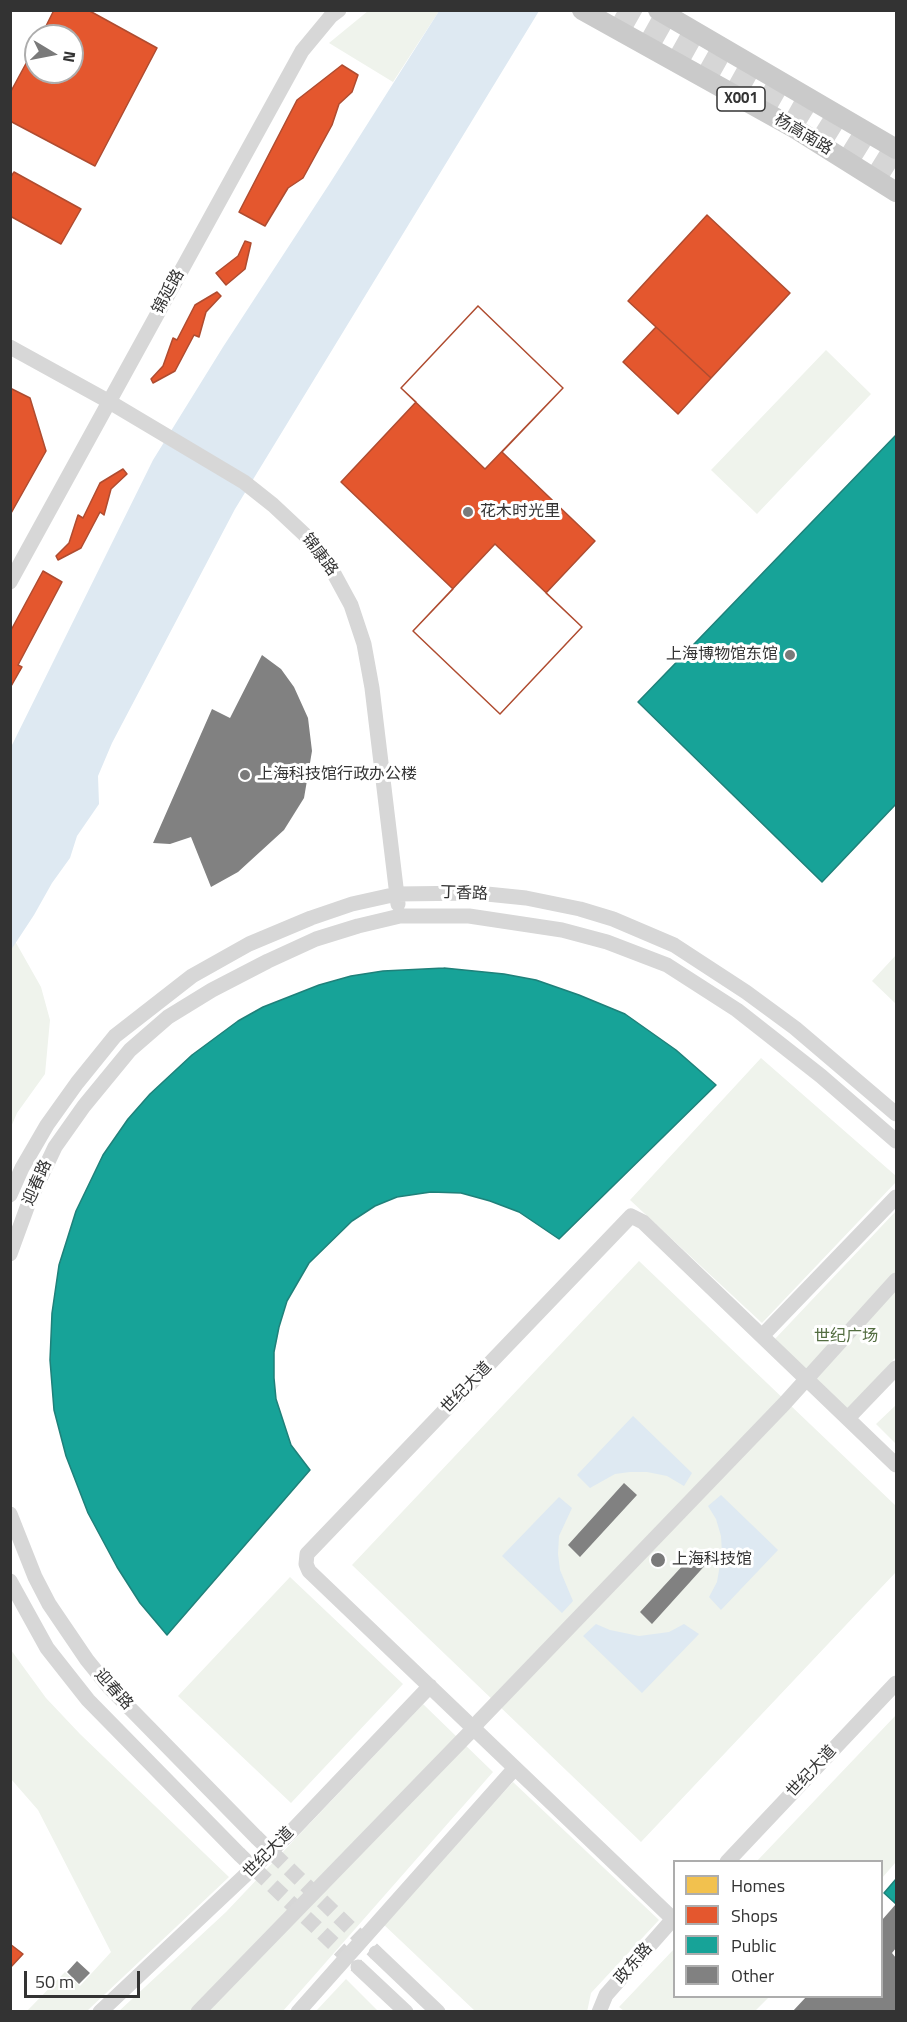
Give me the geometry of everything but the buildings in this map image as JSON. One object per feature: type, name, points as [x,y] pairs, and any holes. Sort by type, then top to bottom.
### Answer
[{"type":"main road","name":"杨高南路","points":[[582,10],[794,128],[897,192]]},
{"type":"main road","name":"X001","points":[[658,10],[897,149]]},
{"type":"street","name":"锦延路","points":[[10,582],[302,51],[331,16],[339,10]]},
{"type":"street","name":"锦康路","points":[[10,347],[108,401],[244,482],[304,534],[332,570],[351,605],[364,644],[372,688],[400,916]]},
{"type":"street","name":"丁香路","points":[[47,1125],[115,1036],[192,976],[249,944],[311,918],[352,904],[397,894],[477,893],[526,898],[580,909],[613,919],[674,945],[746,992],[795,1028],[897,1114]]},
{"type":"street","name":"丁香路","points":[[55,1147],[84,1106],[130,1050],[168,1017],[212,990],[316,939],[400,916],[469,916],[562,930],[607,942],[667,965],[736,1010],[821,1076],[897,1141]]},
{"type":"street","name":"迎春路","points":[[10,1195],[22,1168],[47,1125]]},
{"type":"street","name":"迎春路","points":[[10,1254],[29,1202],[55,1147]]},
{"type":"street","points":[[762,1336],[897,1197]]},
{"type":"street","name":"世纪大道","points":[[673,1917],[309,1571],[306,1564],[307,1554],[631,1216],[643,1222],[897,1465]]},
{"type":"street","points":[[198,2012],[769,1420],[897,1280]]},
{"type":"street","points":[[848,1418],[897,1368]]},
{"type":"street","name":"迎春路","points":[[10,1514],[35,1577],[49,1604],[87,1660],[109,1687],[256,1837]]},
{"type":"street","name":"迎春路","points":[[10,1581],[47,1648],[88,1700],[239,1854]]},
{"type":"street","name":"世纪大道","points":[[729,1860],[897,1683]]},
{"type":"street","name":"世纪大道","points":[[100,2012],[282,1841],[430,1686]]},
{"type":"street","points":[[298,2012],[515,1768]]},
{"type":"street","name":"政东路","points":[[599,2012],[606,1995],[673,1919]]},
{"type":"street","points":[[376,1953],[438,2012]]},
{"type":"street","points":[[358,1967],[406,2012]]},
{"type":"green space","points":[[368,11],[439,11],[393,82],[329,43]]},
{"type":"green space","points":[[826,350],[871,394],[757,514],[711,470]]},
{"type":"green space","points":[[15,941],[41,987],[50,1020],[45,1074],[17,1113],[11,1127],[10,950]]},
{"type":"green space","points":[[896,955],[896,1004],[872,981]]},
{"type":"green space","points":[[761,1058],[896,1176],[896,1182],[762,1323],[630,1200]]},
{"type":"green space","name":"世纪广场","points":[[896,1211],[896,1357],[848,1409],[774,1340]]},
{"type":"green space","points":[[639,1261],[896,1506],[896,1572],[641,1842],[352,1565]]},
{"type":"green space","points":[[896,1405],[896,1444],[876,1424]]},
{"type":"green space","points":[[290,1577],[403,1684],[291,1803],[178,1696]]},
{"type":"green space","points":[[11,1650],[46,1698],[80,1734],[229,1877],[87,2011],[27,2011],[65,1972],[80,1986],[111,1952],[38,1810],[11,1779]]},
{"type":"green space","points":[[423,1704],[493,1772],[283,2011],[118,2012],[226,1912]]},
{"type":"green space","points":[[896,1715],[896,1862],[883,1877],[883,1860],[758,1860]]},
{"type":"green space","points":[[513,1782],[659,1920],[591,1993],[587,2012],[475,2011],[382,1923]]},
{"type":"green space","points":[[673,1950],[673,1998],[768,1998],[755,2011],[624,2011],[619,2007]]},
{"type":"green space","points":[[346,1979],[378,2011],[316,2011]]},
{"type":"shaded area","points":[[439,11],[539,11],[235,509],[112,743],[98,776],[99,804],[77,836],[70,858],[11,950],[11,747],[153,460]]},
{"type":"shaded area","points":[[633,1416],[692,1473],[684,1486],[667,1476],[647,1472],[630,1472],[615,1474],[590,1488],[577,1475]]},
{"type":"shaded area","points":[[721,1495],[778,1550],[721,1610],[709,1597],[717,1582],[722,1553],[721,1536],[716,1519],[708,1506]]},
{"type":"shaded area","points":[[559,1497],[572,1508],[559,1536],[560,1570],[573,1601],[562,1613],[502,1556]]},
{"type":"shaded area","points":[[596,1624],[610,1630],[639,1636],[669,1632],[684,1624],[699,1634],[642,1693],[583,1636]]},
{"type":"tunnel","points":[[618,10],[798,111],[896,172]]},
{"type":"tunnel","points":[[256,1837],[376,1953]]},
{"type":"tunnel","points":[[239,1854],[357,1966]]},
{"type":"place","name":"花木时光里","points":[[468,512]]},
{"type":"place","name":"上海博物馆东馆","points":[[790,655]]},
{"type":"place","name":"上海科技馆行政办公楼","points":[[245,775]]},
{"type":"place","name":"上海科技馆","points":[[658,1560]]}]
